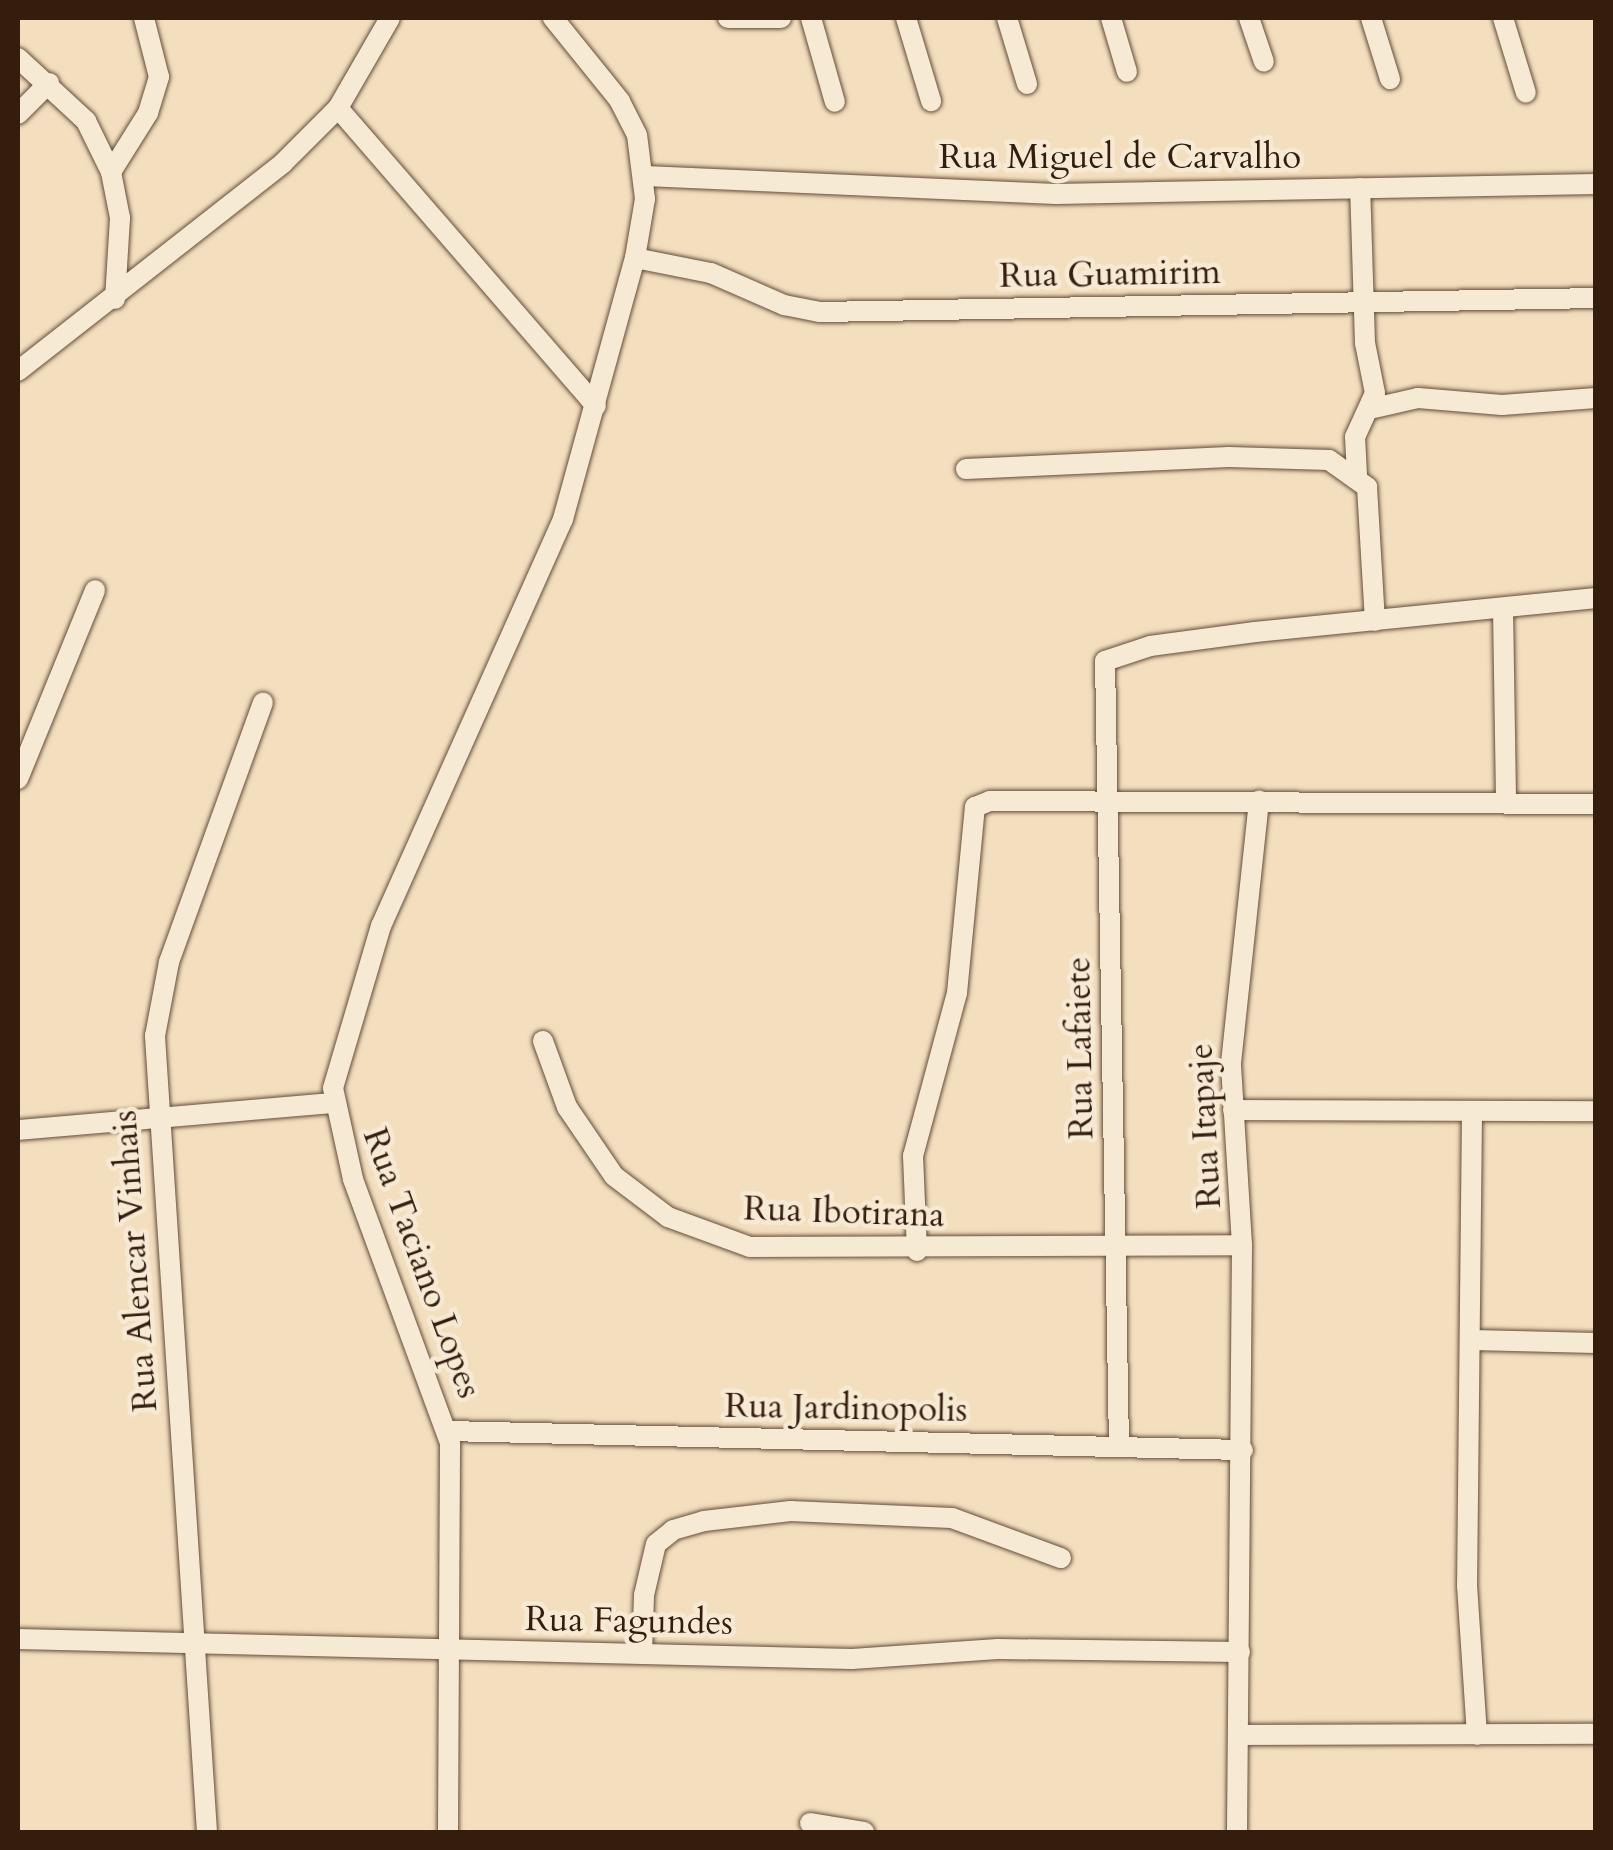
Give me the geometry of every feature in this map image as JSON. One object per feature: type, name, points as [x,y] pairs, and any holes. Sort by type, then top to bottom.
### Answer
[{"type":"street","points":[[112,172],[148,113],[159,77],[144,18]]},
{"type":"street","points":[[18,371],[284,163],[338,108],[390,18]]},
{"type":"street","points":[[554,18],[620,101],[637,135],[645,176]]},
{"type":"street","points":[[728,18],[781,18]]},
{"type":"street","points":[[811,18],[836,102]]},
{"type":"street","points":[[906,18],[931,102]]},
{"type":"street","points":[[1007,18],[1027,84]]},
{"type":"street","points":[[1111,18],[1127,72]]},
{"type":"street","points":[[1250,18],[1264,62]]},
{"type":"street","points":[[1372,18],[1390,80]]},
{"type":"street","points":[[1502,18],[1526,92]]},
{"type":"street","points":[[18,58],[49,83],[86,122],[112,172],[120,218],[114,299]]},
{"type":"street","points":[[18,114],[49,83]]},
{"type":"street","points":[[338,108],[596,406]]},
{"type":"street","name":"Rua Miguel de Carvalho","points":[[645,176],[984,193],[1596,184]]},
{"type":"street","name":"Rua Taciano Lopes","points":[[448,1832],[447,1431],[353,1179],[334,1104],[344,1038],[381,926],[563,519],[635,258],[645,176]]},
{"type":"street","points":[[1357,475],[1355,438],[1374,408],[1365,343],[1368,304],[1360,188]]},
{"type":"street","name":"Rua Guamirim","points":[[635,258],[711,273],[784,305],[820,312],[1596,298]]},
{"type":"street","points":[[1374,408],[1418,398],[1502,405],[1596,398]]},
{"type":"street","points":[[966,469],[1304,457],[1329,460],[1357,475],[1367,487],[1375,621],[1596,598]]},
{"type":"street","points":[[18,779],[94,590]]},
{"type":"street","points":[[1503,608],[1506,803]]},
{"type":"street","name":"Rua Lafaiete","points":[[1119,1446],[1104,671],[1112,654],[1375,621]]},
{"type":"street","name":"Rua Alencar Vinhais","points":[[207,1832],[197,1642],[156,1119],[154,1036],[164,979],[264,702]]},
{"type":"street","points":[[917,1251],[913,1156],[957,993],[970,812],[990,801],[1109,805],[1259,800],[1596,804]]},
{"type":"street","name":"Rua Itapaje","points":[[1237,1832],[1241,1735],[1242,1245],[1232,1034],[1259,800]]},
{"type":"street","name":"Rua Ibotirana","points":[[543,1042],[567,1108],[614,1176],[668,1217],[750,1248],[917,1251],[1115,1243],[1242,1245]]},
{"type":"street","points":[[18,1130],[334,1104]]},
{"type":"street","points":[[1233,1110],[1596,1110]]},
{"type":"street","points":[[1472,1112],[1467,1585],[1477,1734]]},
{"type":"street","points":[[1472,1340],[1596,1343]]},
{"type":"street","name":"Rua Jardinopolis","points":[[447,1431],[1243,1450]]},
{"type":"street","points":[[642,1653],[644,1595],[656,1544],[673,1530],[714,1519],[790,1511],[952,1518],[1062,1558]]},
{"type":"street","name":"Rua Fagundes","points":[[18,1639],[852,1659],[998,1648],[1240,1652]]},
{"type":"street","points":[[1241,1735],[1596,1734]]},
{"type":"street","points":[[810,1823],[864,1832]]}]
